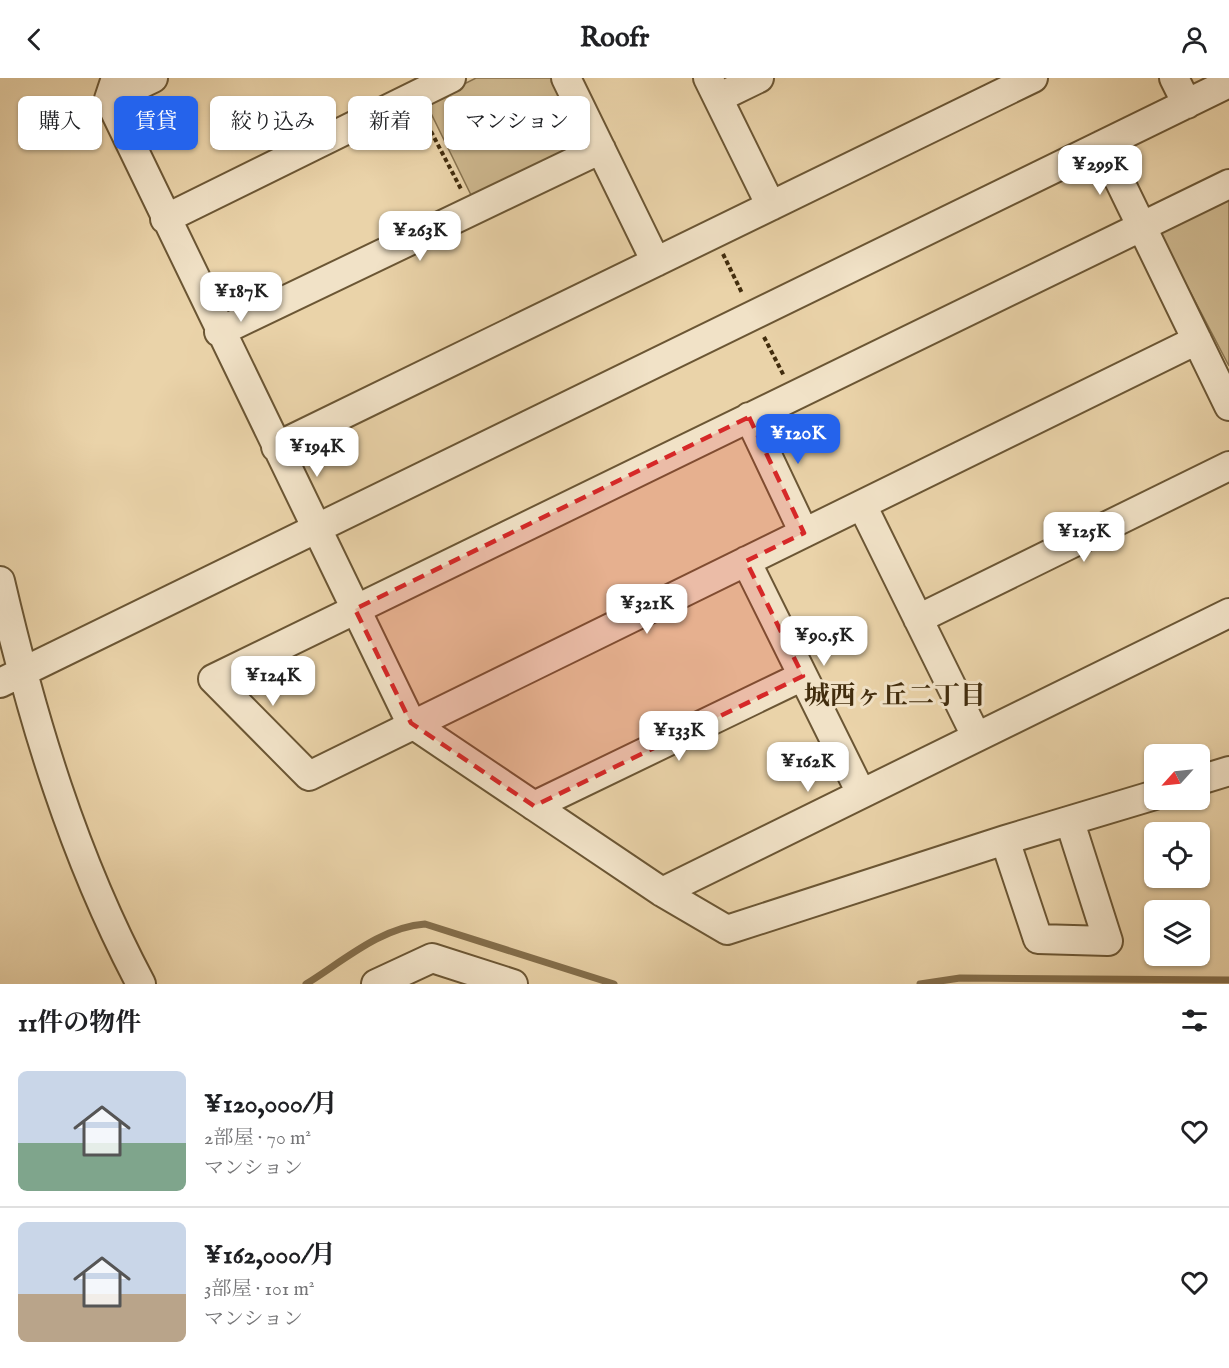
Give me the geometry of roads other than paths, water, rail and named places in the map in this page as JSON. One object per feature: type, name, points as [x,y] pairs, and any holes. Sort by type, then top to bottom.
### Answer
[{"type":"street","points":[[153,78],[112,89],[165,219],[411,723],[662,892],[727,930],[1005,840],[1144,798]]},
{"type":"street","points":[[165,219],[451,78]]},
{"type":"street","points":[[566,78],[656,262]]},
{"type":"street","points":[[759,78],[713,88],[771,206]]},
{"type":"street","points":[[276,447],[1033,78]]},
{"type":"street","points":[[1174,78],[1187,104]]},
{"type":"street","points":[[11,678],[1229,83]]},
{"type":"street","points":[[1102,145],[1229,406]]},
{"type":"street","points":[[219,332],[601,149]]},
{"type":"street","points":[[1197,340],[411,723],[309,776],[213,680],[1229,184]]},
{"type":"street","points":[[749,417],[804,533]]},
{"type":"street","points":[[918,619],[1229,466]]},
{"type":"street","points":[[862,505],[976,736]]},
{"type":"street","points":[[746,561],[861,793]]},
{"type":"street","points":[[0,581],[11,678],[91,876],[141,984]]},
{"type":"street","points":[[662,892],[1229,612]]},
{"type":"street","points":[[534,806],[803,676]]},
{"type":"street","points":[[1210,777],[1229,771]]},
{"type":"street","points":[[1005,840],[1038,939],[1108,940],[1070,822]]},
{"type":"street","points":[[376,984],[432,958],[513,984]]},
{"type":"waterway","points":[[306,984],[362,947],[393,932],[425,924],[614,984]]},
{"type":"waterway","points":[[920,984],[960,978],[1229,980]]},
{"type":"district","name":"城西ヶ丘二丁目","points":[[895,696]]}]
